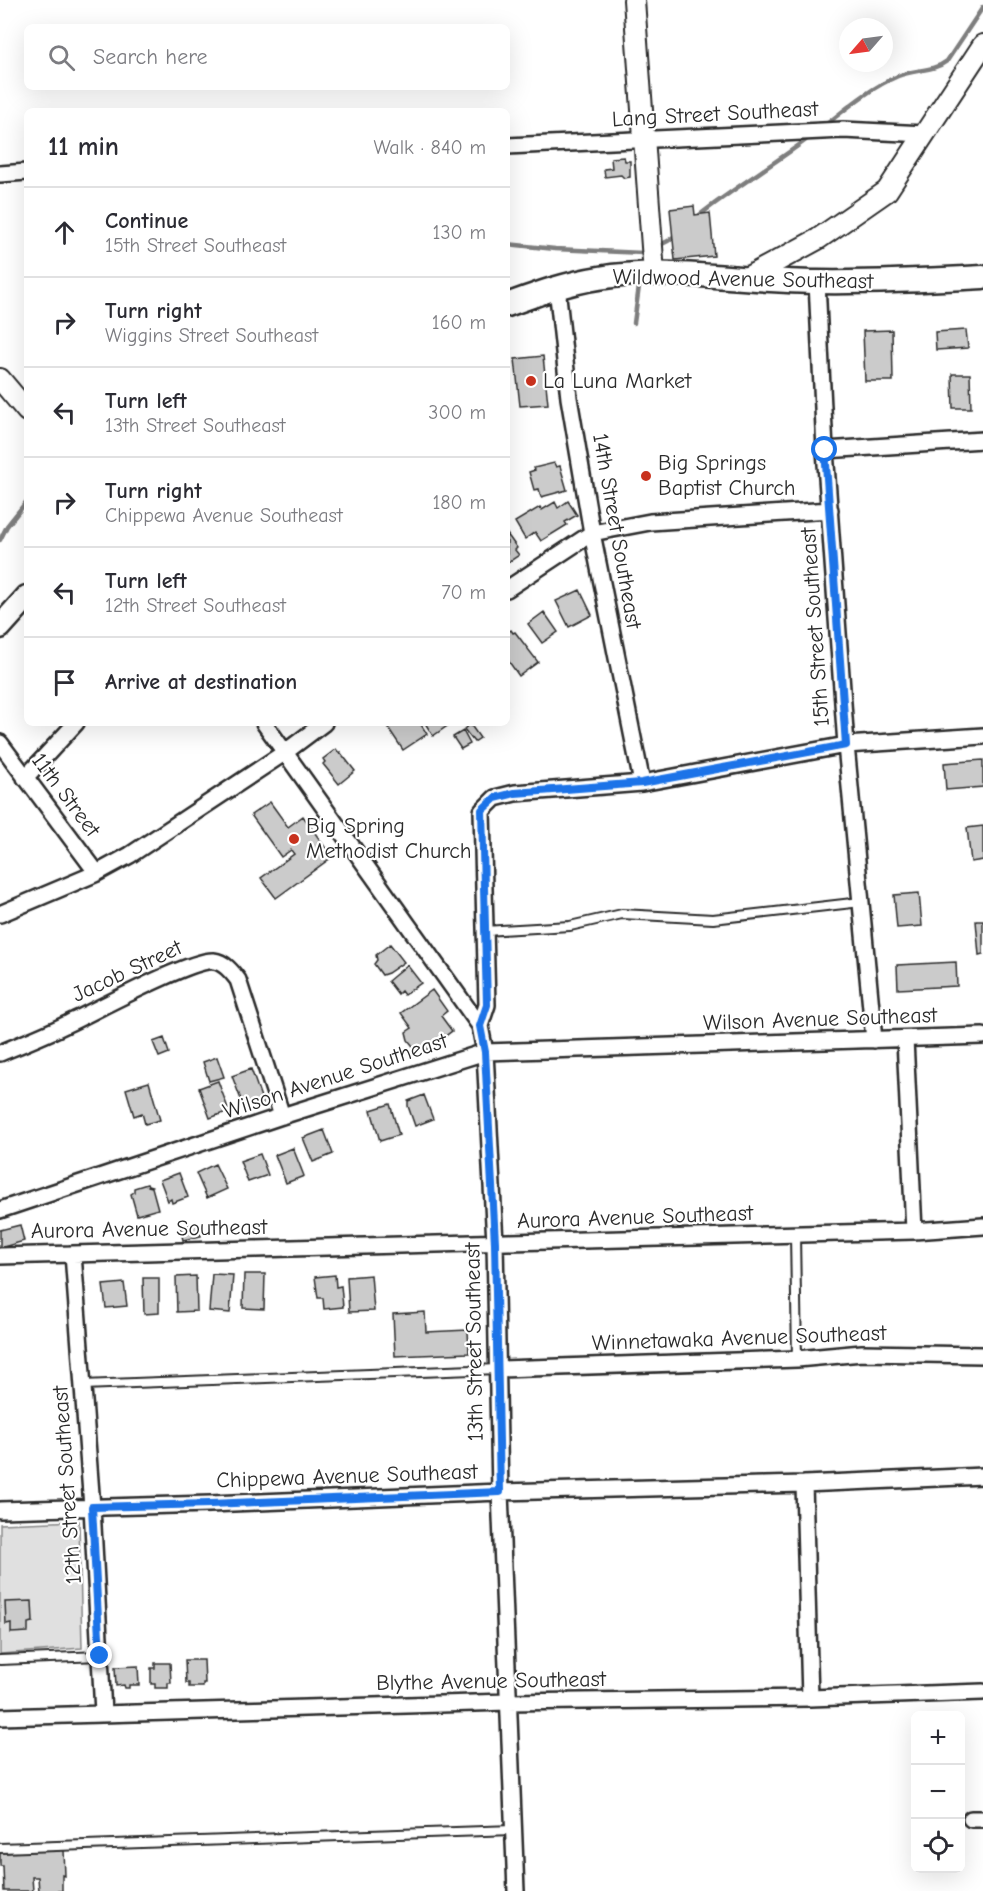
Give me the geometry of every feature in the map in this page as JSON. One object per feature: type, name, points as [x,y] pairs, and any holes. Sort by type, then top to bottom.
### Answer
[{"type":"main road","name":"Wildwood Avenue Southeast","points":[[510,304],[557,287],[600,277],[654,274],[817,282],[983,277]]},
{"type":"main road","points":[[0,627],[24,600]]},
{"type":"street","points":[[634,0],[654,274]]},
{"type":"street","points":[[746,278],[818,239],[887,190],[983,45]]},
{"type":"street","name":"Lang Street Southeast","points":[[510,146],[843,130],[925,134]]},
{"type":"street","points":[[0,174],[24,172]]},
{"type":"street","name":"15th Street Southeast","points":[[817,282],[825,450],[846,745],[874,1040]]},
{"type":"street","name":"14th Street Southeast","points":[[557,287],[569,398],[592,533],[642,783]]},
{"type":"street","points":[[0,379],[24,407]]},
{"type":"street","points":[[825,450],[983,440]]},
{"type":"street","points":[[510,587],[592,533],[650,522],[830,510]]},
{"type":"street","points":[[25,778],[73,726]]},
{"type":"street","points":[[266,726],[480,1026]]},
{"type":"street","points":[[0,914],[97,873],[130,855],[284,753],[320,726]]},
{"type":"street","points":[[642,783],[846,745],[983,736]]},
{"type":"street","name":"11th Street","points":[[0,743],[97,873]]},
{"type":"street","name":"13th Street Southeast","points":[[516,1891],[500,1492],[495,1243],[485,1052],[480,1026],[487,1005],[482,810],[495,798],[515,793],[642,783]]},
{"type":"street","name":"Jacob Street","points":[[0,1053],[64,1026],[203,960],[216,960],[231,971],[238,980],[282,1116]]},
{"type":"street","name":"Wilson Avenue Southeast","points":[[0,1210],[282,1116],[485,1052],[983,1036]]},
{"type":"street","points":[[905,1039],[914,1231]]},
{"type":"street","name":"Aurora Avenue Southeast","points":[[0,1256],[914,1231],[983,1226]]},
{"type":"street","name":"12th Street Southeast","points":[[73,1254],[92,1507],[103,1713]]},
{"type":"street","name":"Winnetawaka Avenue Southeast","points":[[498,1369],[797,1359],[862,1353],[983,1355]]},
{"type":"street","name":"Chippewa Avenue Southeast","points":[[0,1510],[500,1492],[804,1484],[983,1476]]},
{"type":"street","points":[[804,1484],[810,1698]]},
{"type":"street","name":"Blythe Avenue Southeast","points":[[0,1717],[508,1702],[810,1698],[983,1692]]},
{"type":"lane","points":[[485,931],[570,926],[622,914],[713,919],[861,902]]},
{"type":"lane","points":[[795,1234],[797,1359]]},
{"type":"lane","points":[[83,1385],[498,1369]]},
{"type":"lane","points":[[0,1660],[100,1656]]},
{"type":"lane","points":[[0,1848],[513,1830]]},
{"type":"shaded area","points":[[79,1521],[82,1648],[0,1654],[0,1524]]},
{"type":"building","points":[[624,157],[625,161],[630,161],[630,177],[624,178],[621,175],[605,177],[604,169],[612,168],[611,158]]},
{"type":"building","points":[[694,206],[695,215],[710,213],[714,256],[675,260],[670,209]]},
{"type":"building","points":[[892,330],[893,381],[865,381],[863,331]]},
{"type":"building","points":[[966,330],[968,348],[936,350],[935,332]]},
{"type":"building","name":"La Luna Market","points":[[543,356],[548,404],[520,406],[515,359]]},
{"type":"building","points":[[952,374],[970,374],[971,408],[953,408]]},
{"type":"building","points":[[554,463],[556,467],[560,466],[567,490],[541,497],[539,489],[534,490],[529,472],[535,470],[534,468]]},
{"type":"building","points":[[568,501],[577,515],[565,522],[567,525],[541,541],[535,532],[525,539],[515,522],[540,507],[542,510],[555,502],[558,508]]},
{"type":"building","points":[[510,538],[517,548],[515,550],[519,555],[510,561]]},
{"type":"building","points":[[580,590],[592,615],[569,627],[556,601]]},
{"type":"building","points":[[544,612],[558,632],[542,643],[528,624]]},
{"type":"building","points":[[510,631],[515,632],[538,662],[519,676],[510,663]]},
{"type":"building","points":[[387,726],[422,726],[427,734],[403,750]]},
{"type":"building","points":[[427,726],[447,726],[433,736]]},
{"type":"building","points":[[471,726],[480,738],[474,742],[464,729]]},
{"type":"building","points":[[463,731],[470,744],[461,749],[453,737]]},
{"type":"building","points":[[336,749],[355,771],[339,784],[323,764],[325,762],[323,759]]},
{"type":"building","points":[[983,760],[983,787],[946,790],[944,763]]},
{"type":"building","name":"Big Spring Methodist Church","points":[[270,802],[288,827],[303,816],[332,857],[276,898],[261,878],[294,854],[291,850],[281,857],[251,815]]},
{"type":"building","points":[[983,826],[983,860],[971,862],[967,828]]},
{"type":"building","points":[[919,893],[922,926],[897,928],[894,895]]},
{"type":"building","points":[[976,921],[983,921],[983,954],[979,955]]},
{"type":"building","points":[[390,944],[404,962],[382,975],[374,964],[377,960],[376,955]]},
{"type":"building","points":[[956,962],[957,986],[898,989],[897,965]]},
{"type":"building","points":[[407,965],[421,983],[404,995],[401,991],[398,994],[388,981]]},
{"type":"building","points":[[432,990],[447,1011],[441,1016],[452,1031],[420,1055],[408,1040],[406,1032],[412,1028],[401,1013]]},
{"type":"building","points":[[164,1038],[169,1053],[159,1057],[153,1042]]},
{"type":"building","points":[[217,1057],[224,1077],[209,1081],[203,1062]]},
{"type":"building","points":[[251,1069],[263,1103],[245,1110],[232,1076]]},
{"type":"building","points":[[218,1081],[229,1111],[210,1118],[199,1088]]},
{"type":"building","points":[[149,1082],[160,1120],[145,1124],[142,1113],[134,1116],[126,1089]]},
{"type":"building","points":[[424,1095],[433,1119],[415,1126],[408,1101]]},
{"type":"building","points":[[390,1104],[399,1135],[380,1141],[371,1110]]},
{"type":"building","points":[[324,1130],[333,1154],[313,1162],[303,1138]]},
{"type":"building","points":[[293,1148],[304,1176],[286,1183],[275,1155]]},
{"type":"building","points":[[260,1154],[268,1175],[248,1182],[240,1161]]},
{"type":"building","points":[[215,1164],[227,1189],[207,1198],[196,1173]]},
{"type":"building","points":[[179,1173],[188,1197],[172,1203],[171,1199],[168,1201],[160,1180]]},
{"type":"building","points":[[147,1184],[152,1187],[158,1209],[137,1215],[131,1194],[134,1188]]},
{"type":"building","points":[[197,1223],[201,1236],[183,1240],[180,1227]]},
{"type":"building","points":[[20,1225],[24,1241],[0,1248],[0,1230]]},
{"type":"building","points":[[212,1274],[233,1275],[230,1313],[209,1311]]},
{"type":"building","points":[[244,1274],[265,1274],[264,1309],[243,1308]]},
{"type":"building","points":[[335,1275],[336,1287],[341,1286],[343,1307],[324,1309],[323,1298],[318,1298],[315,1277]]},
{"type":"building","points":[[371,1275],[374,1311],[349,1312],[347,1277]]},
{"type":"building","points":[[196,1276],[197,1311],[177,1312],[176,1277]]},
{"type":"building","points":[[143,1278],[159,1278],[159,1313],[144,1314]]},
{"type":"building","points":[[124,1283],[127,1306],[106,1308],[103,1285]]},
{"type":"building","points":[[425,1312],[426,1332],[468,1330],[469,1353],[395,1356],[393,1314]]},
{"type":"building","points":[[32,1601],[33,1622],[28,1623],[28,1632],[11,1633],[11,1623],[6,1624],[5,1602]]},
{"type":"building","points":[[185,1660],[204,1660],[205,1683],[203,1687],[189,1687],[189,1683],[186,1683]]},
{"type":"building","points":[[155,1663],[170,1663],[171,1683],[168,1683],[168,1688],[155,1688],[155,1684],[151,1684],[151,1668],[155,1668]]},
{"type":"building","points":[[138,1666],[139,1685],[129,1685],[129,1688],[125,1688],[124,1685],[116,1686],[115,1667]]},
{"type":"building","points":[[64,1850],[65,1876],[62,1875],[62,1891],[39,1891],[38,1877],[32,1877],[33,1891],[4,1891],[0,1853]]},
{"type":"waterway","points":[[824,126],[878,86],[904,74],[942,65],[983,7]]},
{"type":"waterway","points":[[697,217],[810,137]]},
{"type":"waterway","points":[[656,247],[677,234]]},
{"type":"waterway","points":[[510,244],[643,253],[648,250]]},
{"type":"waterway","points":[[634,323],[640,279]]},
{"type":"waterway","points":[[0,540],[7,526],[24,505]]},
{"type":"place","name":"La Luna Market","points":[[531,381]]},
{"type":"place","name":"Big Springs Baptist Church","points":[[646,476]]},
{"type":"place","name":"Big Spring Methodist Church","points":[[294,839]]},
{"type":"route","points":[[100,1656],[92,1507],[500,1492],[495,1243],[485,1052],[480,1026],[487,1005],[482,810],[495,798],[515,793],[642,783],[846,745],[825,450]]}]
